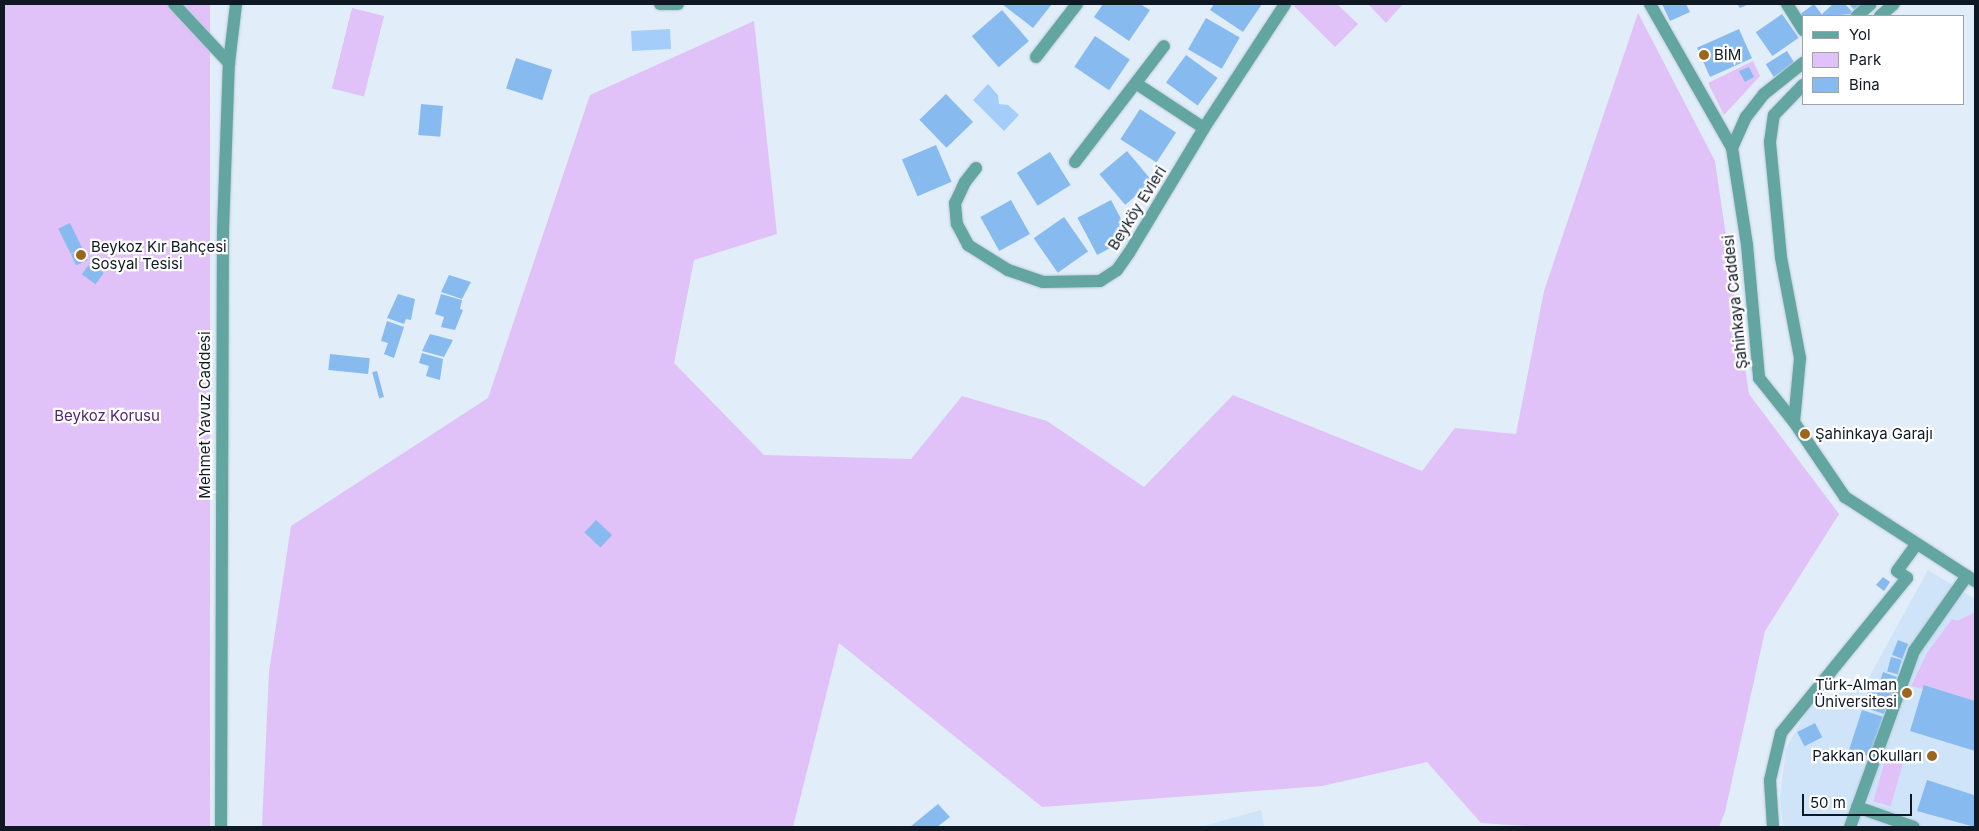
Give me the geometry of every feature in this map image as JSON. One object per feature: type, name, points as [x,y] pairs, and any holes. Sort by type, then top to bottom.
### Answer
[{"type":"street","points":[[174,4],[229,63]]},
{"type":"street","name":"Mehmet Yavuz Caddesi","points":[[221,827],[222,241],[229,63],[236,4]]},
{"type":"street","points":[[660,4],[678,4]]},
{"type":"street","points":[[1036,57],[1077,4]]},
{"type":"street","name":"Beyköy Evleri","points":[[976,168],[965,182],[955,203],[956,224],[968,246],[1008,270],[1043,282],[1100,281],[1116,270],[1129,253],[1204,128],[1285,4]]},
{"type":"street","name":"Şahinkaya Caddesi","points":[[1650,4],[1732,148],[1746,245],[1759,378],[1794,422],[1845,497],[1916,545],[1971,579]]},
{"type":"street","points":[[1787,4],[1802,28]]},
{"type":"street","points":[[1858,15],[1871,4]]},
{"type":"street","points":[[1881,15],[1894,4]]},
{"type":"street","points":[[1075,162],[1137,84],[1164,46]]},
{"type":"street","points":[[1732,148],[1746,117],[1764,94],[1802,64]]},
{"type":"street","points":[[1137,84],[1204,128]]},
{"type":"street","points":[[1794,422],[1800,358],[1782,258],[1770,142],[1774,115],[1802,86]]},
{"type":"street","points":[[1772,827],[1770,780],[1781,734],[1790,718],[1906,578],[1897,571],[1916,545]]},
{"type":"street","points":[[1850,827],[1914,651],[1971,579]]},
{"type":"street","points":[[1857,807],[1914,827]]},
{"type":"shaded area","name":"Türk-Alman Üniversitesi","points":[[1928,570],[1975,599],[1975,827],[1783,827],[1780,797],[1786,749],[1809,707],[1868,679]]},
{"type":"shaded area","points":[[1261,810],[1264,827],[1200,827]]},
{"type":"green space","name":"Beykoz Korusu","points":[[4,4],[210,4],[210,827],[4,827]]},
{"type":"green space","points":[[1292,4],[1337,4],[1358,24],[1335,47]]},
{"type":"green space","points":[[1368,4],[1403,4],[1386,23]]},
{"type":"green space","points":[[352,8],[384,16],[364,97],[332,89]]},
{"type":"green space","points":[[1638,13],[1715,161],[1749,394],[1839,514],[1765,631],[1725,812],[1719,827],[1539,827],[1481,823],[1427,762],[1322,786],[1042,807],[839,643],[793,827],[262,827],[269,672],[291,526],[488,398],[590,95],[754,21],[777,234],[694,260],[674,363],[764,455],[911,459],[962,396],[1047,421],[1144,487],[1233,395],[1422,471],[1455,428],[1516,434],[1544,291]]},
{"type":"green space","points":[[1753,61],[1760,76],[1724,115],[1708,83]]},
{"type":"green space","points":[[1974,613],[1975,701],[1925,685],[1923,689],[1911,686],[1927,653],[1952,619],[1957,621]]},
{"type":"green space","points":[[1886,757],[1903,762],[1891,806],[1873,801]]},
{"type":"water","points":[[670,29],[671,49],[632,51],[631,31]]},
{"type":"water","points":[[988,84],[998,95],[999,104],[1008,105],[1019,115],[1004,131],[973,100]]},
{"type":"building","points":[[1002,4],[1052,4],[1033,28]]},
{"type":"building","points":[[1103,4],[1140,4],[1150,10],[1129,41],[1094,17]]},
{"type":"building","points":[[1214,4],[1262,4],[1243,32],[1210,10]]},
{"type":"building","points":[[1662,4],[1686,4],[1690,12],[1670,21]]},
{"type":"building","points":[[1737,4],[1749,4],[1740,8]]},
{"type":"building","points":[[1814,4],[1822,15],[1802,15],[1802,20],[1799,15]]},
{"type":"building","points":[[1833,4],[1845,4],[1854,14],[1823,15]]},
{"type":"building","points":[[1849,4],[1866,4],[1856,12]]},
{"type":"building","points":[[1002,10],[1029,41],[999,67],[972,36]]},
{"type":"building","points":[[1782,14],[1799,38],[1772,56],[1756,32]]},
{"type":"building","points":[[1206,18],[1240,38],[1222,69],[1188,49]]},
{"type":"building","points":[[1739,29],[1752,58],[1710,77],[1697,48]]},
{"type":"building","points":[[1095,36],[1130,59],[1109,90],[1074,67]]},
{"type":"building","points":[[1787,51],[1795,64],[1774,77],[1766,64]]},
{"type":"building","points":[[1186,55],[1218,78],[1198,105],[1166,83]]},
{"type":"building","points":[[516,58],[552,70],[542,100],[506,88]]},
{"type":"building","points":[[1749,67],[1754,77],[1745,82],[1739,71]]},
{"type":"building","points":[[946,94],[973,122],[946,148],[919,120]]},
{"type":"building","points":[[421,104],[443,106],[440,137],[418,135]]},
{"type":"building","points":[[1140,109],[1176,132],[1156,163],[1120,139]]},
{"type":"building","points":[[936,145],[952,182],[918,196],[902,159]]},
{"type":"building","points":[[1127,151],[1153,182],[1125,205],[1099,174]]},
{"type":"building","points":[[1050,152],[1071,185],[1038,206],[1017,173]]},
{"type":"building","points":[[1011,200],[1030,234],[999,251],[980,217]]},
{"type":"building","points":[[1111,200],[1131,237],[1097,255],[1077,218]]},
{"type":"building","points":[[1064,217],[1088,251],[1058,273],[1034,238]]},
{"type":"building","points":[[70,223],[82,248],[71,254],[58,229]]},
{"type":"building","points":[[83,249],[88,260],[76,265],[71,254]]},
{"type":"building","points":[[90,263],[104,273],[96,284],[82,274]]},
{"type":"building","points":[[449,275],[471,282],[462,299],[441,292]]},
{"type":"building","points":[[398,294],[415,299],[411,320],[406,319],[404,324],[387,318]]},
{"type":"building","points":[[441,294],[462,300],[460,309],[463,310],[455,330],[441,327],[444,317],[435,314]]},
{"type":"building","points":[[387,321],[404,327],[394,358],[384,354],[388,343],[381,341]]},
{"type":"building","points":[[430,334],[453,340],[444,357],[422,351]]},
{"type":"building","points":[[422,353],[443,359],[440,380],[426,376],[429,366],[419,363]]},
{"type":"building","points":[[330,354],[370,358],[368,374],[328,370]]},
{"type":"building","points":[[377,371],[384,397],[379,398],[372,372]]},
{"type":"building","points":[[596,520],[612,535],[600,547],[584,532]]},
{"type":"building","points":[[1883,577],[1890,582],[1884,591],[1876,585]]},
{"type":"building","points":[[1898,640],[1908,644],[1902,659],[1892,655]]},
{"type":"building","points":[[1891,657],[1902,660],[1898,674],[1887,671]]},
{"type":"building","points":[[1883,672],[1897,677],[1884,714],[1863,707],[1870,685],[1878,687]]},
{"type":"building","points":[[1924,685],[1975,701],[1975,751],[1910,731]]},
{"type":"building","points":[[1862,710],[1883,717],[1870,757],[1849,750]]},
{"type":"building","points":[[1815,723],[1822,737],[1804,746],[1797,732]]},
{"type":"building","points":[[1927,780],[1974,795],[1975,792],[1975,827],[1917,811]]},
{"type":"building","points":[[938,804],[950,817],[937,827],[910,827]]},
{"type":"place","name":"BİM","points":[[1704,55]]},
{"type":"place","name":"Beykoz Kır Bahçesi Sosyal Tesisi","points":[[81,255]]},
{"type":"place","name":"Şahinkaya Garajı","points":[[1805,434]]},
{"type":"place","name":"Türk-Alman Üniversitesi","points":[[1907,693]]},
{"type":"place","name":"Pakkan Okulları","points":[[1932,756]]}]
